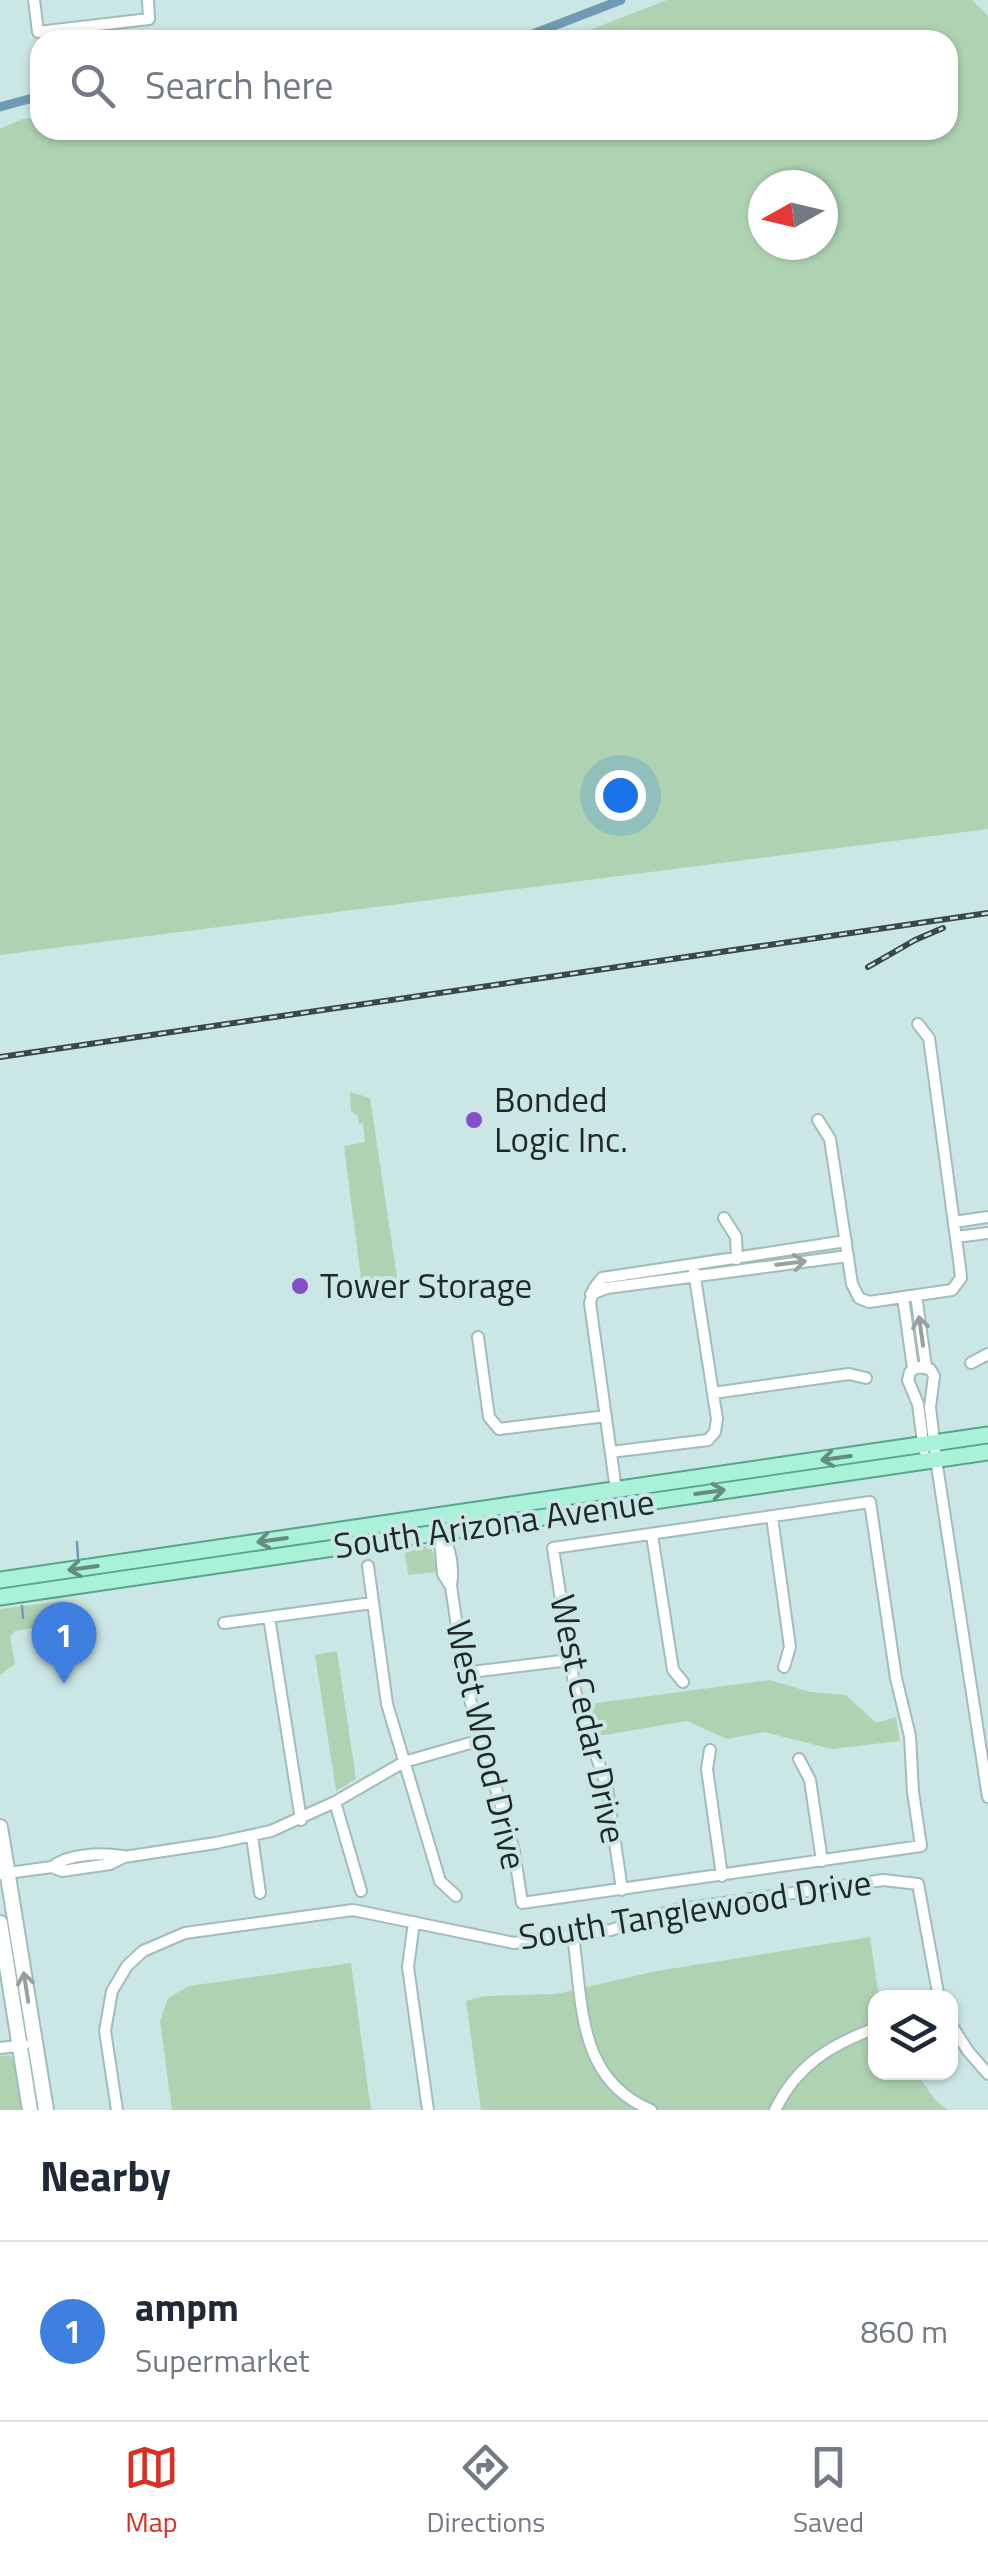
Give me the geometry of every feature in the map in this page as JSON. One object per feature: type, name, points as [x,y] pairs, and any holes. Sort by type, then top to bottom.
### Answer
[{"type":"main road","name":"South Arizona Avenue","points":[[0,1580],[189,1560],[439,1524],[930,1452],[988,1436]]},
{"type":"main road","name":"South Arizona Avenue","points":[[439,1524],[616,1490],[930,1452],[988,1452]]},
{"type":"main road","name":"South Arizona Avenue","points":[[0,1598],[189,1560]]},
{"type":"main road","points":[[0,1828],[27,2044],[30,2110]]},
{"type":"main road","points":[[0,1923],[46,2110]]},
{"type":"street","points":[[34,0],[38,30]]},
{"type":"street","points":[[54,30],[149,18],[148,0]]},
{"type":"street","points":[[818,1120],[830,1139],[852,1284],[858,1298],[870,1302],[952,1290],[960,1278],[954,1222],[929,1038],[918,1024]]},
{"type":"street","points":[[954,1222],[988,1217]]},
{"type":"street","points":[[724,1218],[736,1236],[740,1270]]},
{"type":"street","points":[[956,1238],[988,1232]]},
{"type":"street","points":[[694,1270],[736,1257],[846,1241]]},
{"type":"street","points":[[616,1490],[590,1303],[602,1278],[740,1270],[848,1256]]},
{"type":"street","points":[[612,1452],[708,1440],[716,1425],[694,1270]]},
{"type":"street","points":[[916,1296],[920,1368],[908,1380],[930,1452],[984,1749],[988,1797]]},
{"type":"street","points":[[902,1297],[920,1368],[935,1380],[930,1407],[930,1452]]},
{"type":"street","points":[[478,1338],[494,1426],[504,1430],[606,1416]]},
{"type":"street","points":[[971,1363],[988,1354]]},
{"type":"street","points":[[714,1393],[850,1374],[866,1378]]},
{"type":"street","points":[[622,1890],[920,1846],[912,1792],[910,1736],[896,1678],[870,1502],[652,1535],[672,1670],[683,1682]]},
{"type":"street","points":[[772,1517],[790,1646],[784,1667]]},
{"type":"street","name":"West Wood Drive","points":[[439,1524],[443,1574],[451,1586],[463,1674],[514,1851],[522,1903],[622,1890]]},
{"type":"street","name":"West Cedar Drive","points":[[622,1890],[607,1788],[578,1708],[553,1548],[652,1535]]},
{"type":"street","points":[[368,1566],[386,1704],[440,1881],[456,1896]]},
{"type":"street","points":[[224,1623],[372,1604]]},
{"type":"street","points":[[269,1617],[301,1820]]},
{"type":"street","points":[[463,1674],[569,1660]]},
{"type":"street","points":[[4,1874],[52,1867],[61,1860],[110,1864],[124,1857],[252,1836],[301,1820],[404,1762],[481,1740]]},
{"type":"street","points":[[710,1750],[707,1768],[722,1876]]},
{"type":"street","points":[[799,1759],[810,1780],[822,1861]]},
{"type":"street","points":[[335,1802],[361,1892]]},
{"type":"street","points":[[252,1836],[260,1893]]},
{"type":"street","name":"South Tanglewood Drive","points":[[117,2110],[106,2021],[112,1991],[127,1966],[158,1942],[185,1933],[353,1910],[514,1943],[611,1930],[675,1910],[882,1880],[918,1884],[938,1990]]},
{"type":"street","points":[[414,1922],[408,1967],[428,2110]]},
{"type":"street","points":[[573,1936],[587,2038],[600,2070],[626,2099],[651,2110]]},
{"type":"street","points":[[775,2110],[795,2077],[810,2062],[831,2046],[868,2031]]},
{"type":"street","points":[[958,2035],[988,2074]]},
{"type":"street","points":[[0,2048],[27,2044]]},
{"type":"green space","points":[[667,0],[972,0],[988,16],[988,829],[0,955],[0,129],[30,119],[30,140],[958,140],[958,30],[590,30]]},
{"type":"green space","points":[[350,1092],[370,1098],[400,1297],[364,1302],[344,1146],[365,1142],[363,1123],[359,1124],[358,1116],[351,1111]]},
{"type":"green space","points":[[426,1546],[432,1549],[437,1572],[408,1575],[405,1553]]},
{"type":"green space","points":[[71,1603],[73,1616],[67,1622],[15,1631],[10,1637],[15,1664],[0,1675],[0,1609]]},
{"type":"green space","points":[[337,1651],[356,1779],[336,1791],[315,1655]]},
{"type":"green space","points":[[770,1680],[810,1692],[846,1695],[876,1723],[896,1717],[900,1741],[832,1749],[764,1732],[727,1739],[687,1721],[598,1736],[589,1704]]},
{"type":"green space","points":[[870,1937],[878,1990],[868,1990],[868,2080],[921,2080],[948,2110],[481,2110],[466,2001],[485,1996],[556,1994],[657,1971]]},
{"type":"green space","points":[[351,1963],[371,2110],[172,2110],[160,2021],[168,1998],[189,1986]]},
{"type":"green space","points":[[10,2055],[15,2060],[23,2110],[0,2110],[0,2056]]},
{"type":"waterway","points":[[543,30],[621,0]]},
{"type":"waterway","points":[[0,107],[30,99]]},
{"type":"waterway","points":[[77,1542],[78,1558]]},
{"type":"waterway","points":[[22,1606],[23,1618]]},
{"type":"railway","points":[[0,1057],[988,913]]},
{"type":"railway","points":[[868,967],[943,928]]},
{"type":"place","name":"Bonded Logic Inc.","points":[[474,1120]]},
{"type":"place","name":"Tower Storage","points":[[300,1286]]},
{"type":"place","name":"ampm","points":[[64,1684]]}]
